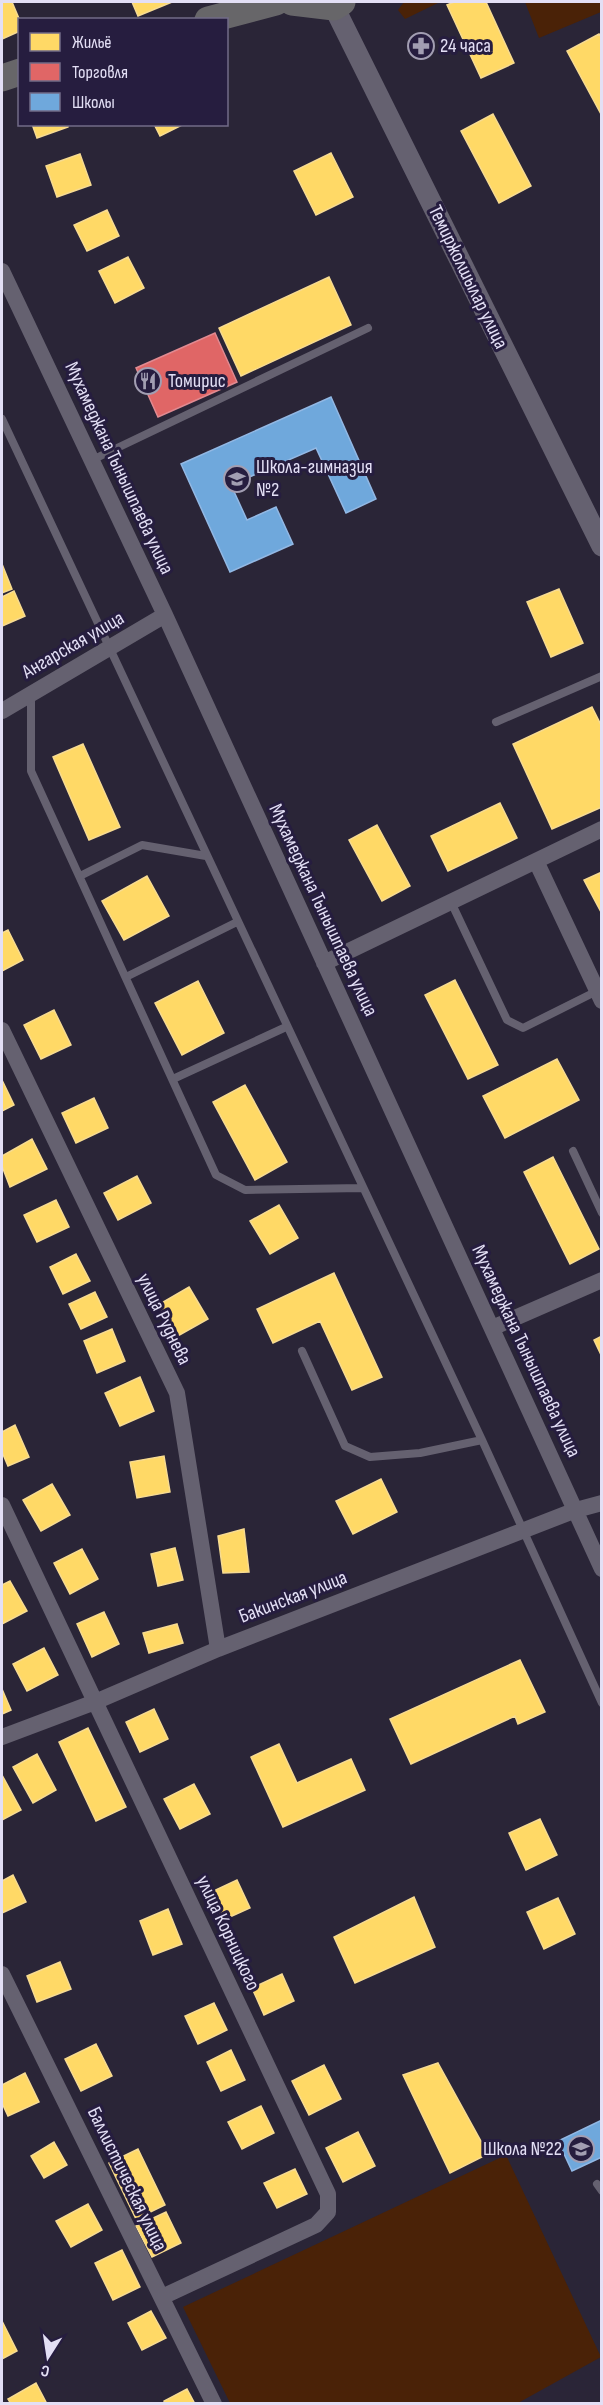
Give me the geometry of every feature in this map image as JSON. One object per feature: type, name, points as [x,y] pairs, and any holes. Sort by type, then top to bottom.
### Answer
[{"type":"main road","points":[[216,18],[276,2]]},
{"type":"main road","points":[[292,2],[338,4]]},
{"type":"main road","points":[[2,78],[18,73]]},
{"type":"street","name":"Темиржолшылар улица","points":[[338,4],[602,546]]},
{"type":"street","name":"Мухамеджана Тынышпаева улица","points":[[2,271],[165,615],[602,1569]]},
{"type":"street","name":"Ангарская улица","points":[[2,711],[165,615]]},
{"type":"street","points":[[324,963],[602,829]]},
{"type":"street","points":[[536,861],[599,996]]},
{"type":"street","name":"улица Руднева","points":[[2,1030],[177,1393],[218,1649]]},
{"type":"street","points":[[492,1328],[602,1280]]},
{"type":"street","name":"Бакинская улица","points":[[2,1737],[95,1702],[218,1649],[576,1510],[602,1503]]},
{"type":"street","name":"улица Корницкого","points":[[2,1505],[328,2194],[328,2212],[316,2225],[162,2297]]},
{"type":"street","name":"Баллистическая улица","points":[[2,1974],[214,2403]]},
{"type":"lane","points":[[92,460],[368,328]]},
{"type":"lane","points":[[2,419],[482,1440],[602,1703]]},
{"type":"lane","points":[[496,722],[602,676]]},
{"type":"lane","points":[[31,694],[31,771],[216,1175],[245,1190],[362,1188]]},
{"type":"lane","points":[[80,876],[141,845],[206,856]]},
{"type":"lane","points":[[451,902],[507,1020],[523,1028],[599,996]]},
{"type":"lane","points":[[126,977],[237,922]]},
{"type":"lane","points":[[173,1079],[286,1027]]},
{"type":"lane","points":[[573,1150],[602,1213]]},
{"type":"lane","points":[[302,1351],[345,1446],[370,1457],[420,1453],[482,1440]]},
{"type":"shaded area","points":[[404,2],[440,2],[405,19],[398,10]]},
{"type":"shaded area","points":[[525,2],[601,2],[601,12],[539,38]]},
{"type":"shaded area","points":[[506,2155],[601,2357],[518,2403],[230,2403],[183,2307]]},
{"type":"building: Жильё","points":[[2,2],[12,2],[19,18],[18,32],[2,39]]},
{"type":"building: Жильё","points":[[132,2],[172,2],[138,16]]},
{"type":"building: Жильё","points":[[454,2],[486,2],[514,63],[481,78],[447,5]]},
{"type":"building: Жильё","points":[[599,34],[602,38],[602,116],[567,51]]},
{"type":"building: Жильё","points":[[493,114],[531,186],[499,203],[461,131]]},
{"type":"building: Жильё","points":[[33,126],[68,126],[68,127],[37,138]]},
{"type":"building: Жильё","points":[[155,126],[180,126],[160,136]]},
{"type":"building: Жильё","points":[[331,153],[353,197],[316,215],[294,171]]},
{"type":"building: Жильё","points":[[80,154],[91,185],[57,197],[46,166]]},
{"type":"building: Жильё","points":[[107,210],[119,236],[87,251],[74,225]]},
{"type":"building: Жильё","points":[[128,257],[144,288],[115,303],[99,271]]},
{"type":"building: Жильё","points":[[329,277],[351,325],[241,376],[219,328]]},
{"type":"building: Жильё","points":[[2,564],[12,589],[2,593]]},
{"type":"building: Жильё","points":[[559,589],[583,643],[551,657],[527,602]]},
{"type":"building: Жильё","points":[[14,591],[25,616],[2,626],[2,597]]},
{"type":"building: Жильё","points":[[592,707],[602,727],[602,807],[552,829],[513,744]]},
{"type":"building: Жильё","points":[[83,744],[120,827],[89,840],[53,757]]},
{"type":"building: Жильё","points":[[500,803],[517,838],[448,871],[431,836]]},
{"type":"building: Жильё","points":[[377,825],[410,886],[382,901],[349,840]]},
{"type":"building: Жильё","points":[[602,872],[602,914],[584,880]]},
{"type":"building: Жильё","points":[[147,876],[169,916],[124,940],[102,901]]},
{"type":"building: Жильё","points":[[8,930],[23,960],[2,971],[2,933]]},
{"type":"building: Жильё","points":[[455,980],[498,1065],[468,1079],[425,995]]},
{"type":"building: Жильё","points":[[198,981],[224,1033],[182,1055],[155,1003]]},
{"type":"building: Жильё","points":[[54,1010],[71,1045],[41,1059],[24,1025]]},
{"type":"building: Жильё","points":[[557,1059],[579,1100],[505,1138],[483,1096]]},
{"type":"building: Жильё","points":[[2,1080],[14,1105],[2,1111]]},
{"type":"building: Жильё","points":[[245,1085],[287,1162],[255,1180],[213,1102]]},
{"type":"building: Жильё","points":[[94,1098],[108,1128],[76,1143],[62,1113]]},
{"type":"building: Жильё","points":[[32,1139],[47,1169],[10,1187],[2,1166],[2,1156]]},
{"type":"building: Жильё","points":[[553,1157],[599,1249],[570,1264],[524,1172]]},
{"type":"building: Жильё","points":[[137,1176],[151,1203],[118,1220],[104,1193]]},
{"type":"building: Жильё","points":[[56,1200],[69,1227],[37,1242],[24,1215]]},
{"type":"building: Жильё","points":[[279,1205],[298,1238],[270,1254],[250,1221]]},
{"type":"building: Жильё","points":[[76,1254],[90,1281],[63,1294],[50,1267]]},
{"type":"building: Жильё","points":[[334,1273],[382,1377],[352,1390],[320,1321],[273,1343],[257,1309]]},
{"type":"building: Жильё","points":[[189,1287],[208,1319],[176,1337],[158,1305]]},
{"type":"building: Жильё","points":[[95,1292],[107,1317],[81,1329],[69,1304]]},
{"type":"building: Жильё","points":[[112,1329],[125,1361],[97,1373],[84,1341]]},
{"type":"building: Жильё","points":[[602,1336],[602,1357],[594,1340]]},
{"type":"building: Жильё","points":[[140,1377],[154,1411],[120,1426],[105,1393]]},
{"type":"building: Жильё","points":[[15,1425],[29,1457],[8,1466],[2,1452],[2,1432]]},
{"type":"building: Жильё","points":[[164,1456],[170,1492],[137,1498],[130,1462]]},
{"type":"building: Жильё","points":[[381,1479],[397,1512],[353,1534],[336,1501]]},
{"type":"building: Жильё","points":[[52,1484],[70,1515],[41,1531],[23,1500]]},
{"type":"building: Жильё","points":[[244,1529],[249,1572],[223,1573],[218,1536]]},
{"type":"building: Жильё","points":[[175,1548],[183,1580],[158,1586],[151,1554]]},
{"type":"building: Жильё","points":[[82,1549],[98,1579],[70,1594],[54,1563]]},
{"type":"building: Жильё","points":[[10,1581],[27,1611],[2,1624],[2,1585]]},
{"type":"building: Жильё","points":[[104,1612],[119,1644],[92,1657],[77,1624]]},
{"type":"building: Жильё","points":[[177,1624],[183,1643],[149,1653],[143,1633]]},
{"type":"building: Жильё","points":[[44,1648],[58,1675],[27,1691],[13,1664]]},
{"type":"building: Жильё","points":[[520,1660],[545,1712],[518,1724],[515,1716],[411,1764],[390,1719]]},
{"type":"building: Жильё","points":[[2,1689],[11,1710],[2,1714]]},
{"type":"building: Жильё","points":[[154,1709],[168,1739],[140,1752],[126,1722]]},
{"type":"building: Жильё","points":[[88,1728],[126,1807],[96,1821],[59,1742]]},
{"type":"building: Жильё","points":[[279,1744],[297,1783],[351,1759],[365,1790],[283,1827],[251,1757]]},
{"type":"building: Жильё","points":[[37,1754],[56,1790],[33,1803],[13,1767]]},
{"type":"building: Жильё","points":[[2,1775],[21,1810],[2,1820]]},
{"type":"building: Жильё","points":[[194,1784],[210,1814],[180,1829],[164,1799]]},
{"type":"building: Жильё","points":[[540,1819],[557,1855],[526,1870],[509,1833]]},
{"type":"building: Жильё","points":[[13,1875],[26,1902],[2,1913],[2,1881]]},
{"type":"building: Жильё","points":[[237,1880],[250,1908],[221,1921],[209,1893]]},
{"type":"building: Жильё","points":[[414,1897],[435,1947],[355,1983],[334,1937]]},
{"type":"building: Жильё","points":[[558,1898],[575,1934],[544,1949],[527,1912]]},
{"type":"building: Жильё","points":[[168,1909],[182,1944],[153,1955],[140,1921]]},
{"type":"building: Жильё","points":[[60,1962],[71,1989],[37,2002],[27,1976]]},
{"type":"building: Жильё","points":[[282,1974],[294,2001],[264,2015],[252,1988]]},
{"type":"building: Жильё","points":[[214,2003],[227,2030],[198,2044],[185,2016]]},
{"type":"building: Жильё","points":[[96,2044],[112,2076],[81,2091],[65,2059]]},
{"type":"building: Жильё","points":[[231,2050],[245,2080],[221,2091],[207,2062]]},
{"type":"building: Жильё","points":[[438,2063],[488,2154],[450,2173],[403,2075]]},
{"type":"building: Жильё","points":[[324,2065],[341,2099],[309,2115],[292,2081]]},
{"type":"building: Жильё","points":[[25,2073],[39,2102],[8,2116],[2,2103],[2,2085]]},
{"type":"building: Жильё","points":[[261,2106],[274,2133],[242,2149],[228,2122]]},
{"type":"building: Жильё","points":[[358,2132],[375,2166],[343,2182],[326,2148]]},
{"type":"building: Жильё","points":[[54,2142],[67,2165],[44,2178],[31,2156]]},
{"type":"building: Жильё","points":[[138,2149],[165,2205],[136,2219],[109,2163]]},
{"type":"building: Жильё","points":[[295,2169],[307,2194],[277,2208],[264,2183]]},
{"type":"building: Жильё","points":[[88,2204],[102,2230],[71,2247],[56,2221]]},
{"type":"building: Жильё","points":[[166,2212],[181,2243],[152,2257],[136,2226]]},
{"type":"building: Жильё","points":[[122,2250],[140,2287],[113,2300],[95,2263]]},
{"type":"building: Жильё","points":[[151,2311],[166,2338],[142,2350],[128,2323]]},
{"type":"building: Жильё","points":[[2,2321],[17,2351],[2,2359]]},
{"type":"building: Жильё","points":[[36,2383],[47,2404],[11,2404],[8,2399]]},
{"type":"building: Жильё","points":[[187,2389],[195,2404],[165,2404],[164,2401]]},
{"type":"building: Торговля","points":[[215,333],[237,382],[158,417],[136,368]]},
{"type":"building: Школы","points":[[331,397],[376,499],[346,513],[316,448],[231,485],[247,520],[276,507],[293,544],[230,572],[181,464]]},
{"type":"building: Школы","name":"Школа №22","points":[[602,2120],[602,2157],[572,2171],[558,2141]]},
{"type":"place","name":"24 часа","points":[[421,46]]},
{"type":"place","name":"Томирис","points":[[148,381]]},
{"type":"place","name":"Школа-гимназия №2","points":[[237,479]]},
{"type":"place","name":"Школа №22","points":[[581,2149]]}]
